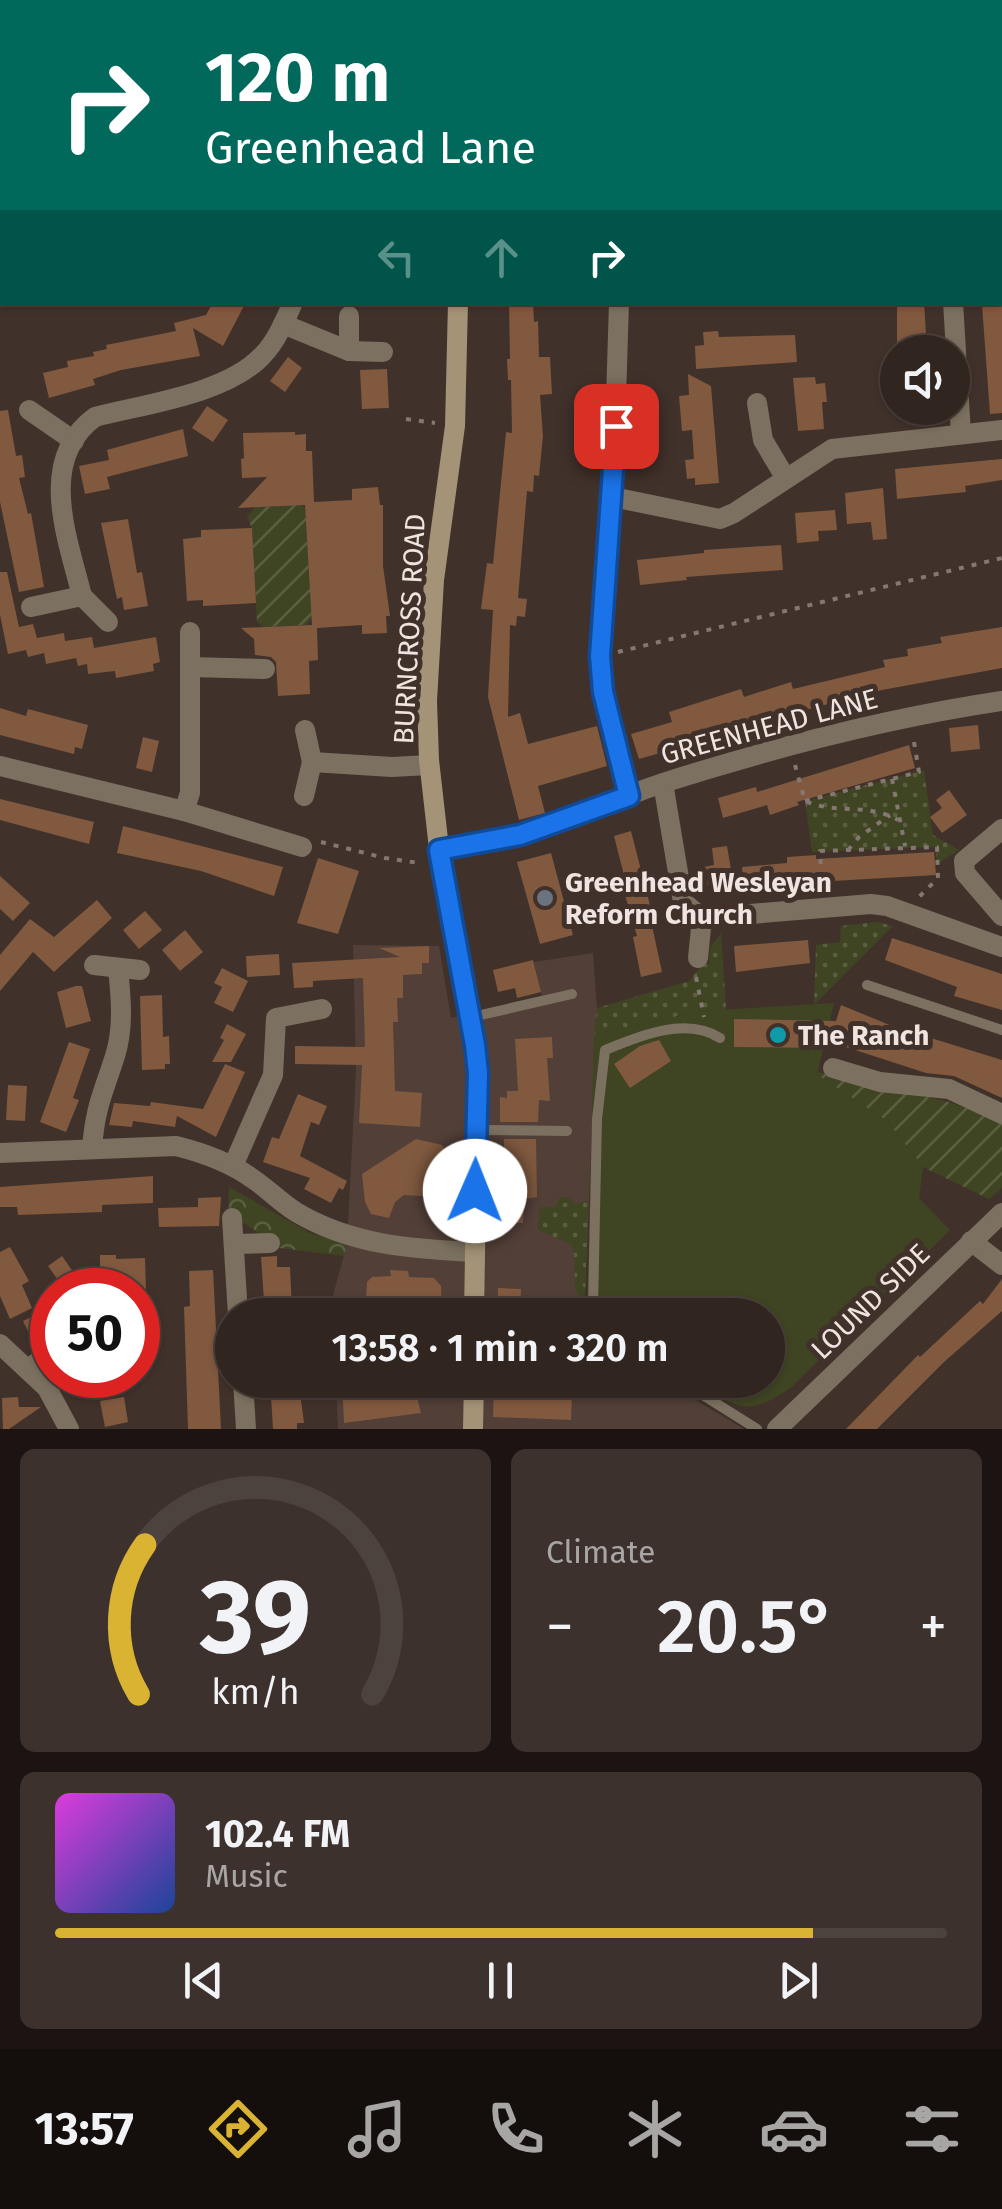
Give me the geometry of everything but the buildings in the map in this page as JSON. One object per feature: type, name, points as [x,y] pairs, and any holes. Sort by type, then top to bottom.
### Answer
[{"type":"main road","name":"BURNCROSS ROAD","points":[[458,305],[455,426],[434,580],[427,700],[440,858],[472,1017],[478,1073],[474,1298]]},
{"type":"main road","points":[[474,1398],[474,1429]]},
{"type":"street","points":[[108,622],[82,596],[60,483],[62,460],[84,426],[95,418],[214,386],[250,367],[264,354],[292,305]]},
{"type":"street","points":[[619,305],[613,496],[600,656],[603,692],[629,796]]},
{"type":"street","points":[[954,305],[961,434]]},
{"type":"street","points":[[349,316],[349,351]]},
{"type":"street","points":[[283,324],[349,351],[383,352]]},
{"type":"street","points":[[757,403],[763,440],[785,477]]},
{"type":"street","points":[[29,410],[74,441]]},
{"type":"street","points":[[613,496],[720,519],[832,449],[1002,430]]},
{"type":"street","points":[[31,608],[82,596]]},
{"type":"street","points":[[184,811],[190,792],[190,632]]},
{"type":"street","points":[[190,667],[265,669]]},
{"type":"street","name":"GREENHEAD LANE","points":[[440,858],[520,835],[663,783],[790,746],[909,717],[1002,702]]},
{"type":"street","points":[[304,730],[312,762],[304,796]]},
{"type":"street","points":[[312,762],[430,765]]},
{"type":"street","points":[[0,766],[305,843]]},
{"type":"street","points":[[663,783],[683,902],[702,918],[872,904],[1002,948]]},
{"type":"street","points":[[1002,829],[964,861],[965,873],[1002,916]]},
{"type":"street","points":[[698,958],[702,918]]},
{"type":"street","points":[[94,965],[140,970]]},
{"type":"street","points":[[92,1149],[94,1114],[115,1056],[120,1027],[118,968]]},
{"type":"street","points":[[233,1166],[274,1076],[276,1018],[322,1009]]},
{"type":"street","points":[[832,1068],[880,1082],[948,1089],[1002,1114]]},
{"type":"street","points":[[0,1153],[176,1146],[203,1152],[233,1166],[296,1212],[330,1229],[372,1243],[474,1252]]},
{"type":"street","name":"LOUND SIDE","points":[[777,1429],[1002,1213]]},
{"type":"street","points":[[232,1218],[237,1298]]},
{"type":"street","points":[[971,1241],[1002,1265]]},
{"type":"street","points":[[234,1244],[270,1243]]},
{"type":"street","points":[[0,1344],[47,1388],[69,1429]]},
{"type":"street","points":[[244,1398],[246,1429]]},
{"type":"lane","points":[[867,985],[1002,1030]]},
{"type":"lane","points":[[472,1017],[572,994]]},
{"type":"lane","points":[[594,1298],[597,1119],[606,1050],[654,1030],[715,1035]]},
{"type":"lane","points":[[476,1130],[567,1130]]},
{"type":"lane","points":[[708,1398],[757,1429]]},
{"type":"path","points":[[406,418],[455,426]]},
{"type":"path","points":[[600,656],[1002,558]]},
{"type":"path","points":[[804,801],[919,772],[909,717]]},
{"type":"path","points":[[790,746],[804,801]]},
{"type":"path","points":[[892,778],[905,846]]},
{"type":"path","points":[[804,801],[822,808],[872,808],[898,820]]},
{"type":"path","points":[[848,850],[890,815]]},
{"type":"path","points":[[305,843],[384,858],[440,858]]},
{"type":"path","points":[[822,909],[820,851],[937,846],[938,878],[904,912]]},
{"type":"path","points":[[698,958],[696,980],[715,1035]]},
{"type":"shaded area","points":[[353,945],[439,946],[451,1018],[542,997],[534,962],[593,953],[597,1008],[586,1298],[332,1298],[347,1244],[356,1069]]},
{"type":"shaded area","points":[[337,1398],[692,1398],[744,1429],[338,1429]]},
{"type":"green space","points":[[255,507],[305,508],[312,618],[306,625],[263,627],[257,622],[252,529],[247,516]]},
{"type":"green space","points":[[924,770],[933,835],[959,850],[937,864],[936,847],[812,852],[805,801]]},
{"type":"green space","points":[[877,922],[893,926],[814,1005],[816,945],[840,942],[841,926]]},
{"type":"green space","points":[[721,933],[726,1010],[702,1011],[594,1034],[597,1008],[689,981],[702,965],[709,964],[710,947]]},
{"type":"green space","points":[[834,1003],[817,1075],[887,1121],[923,1167],[919,1198],[950,1230],[785,1391],[785,1298],[587,1298],[594,1034],[702,1011]]},
{"type":"green space","points":[[818,1072],[949,1102],[999,1120],[1002,1188],[989,1199],[923,1167],[887,1121],[817,1075]]},
{"type":"green space","points":[[229,1187],[310,1233],[347,1244],[344,1256],[279,1248],[277,1235],[261,1235],[228,1212]]},
{"type":"green space","points":[[560,1197],[570,1197],[575,1204],[588,1201],[585,1296],[577,1295],[571,1244],[538,1230],[540,1207],[555,1207]]},
{"type":"green space","points":[[723,1398],[774,1398],[754,1406],[733,1404]]},
{"type":"place","name":"Greenhead Wesleyan Reform Church","points":[[545,898]]},
{"type":"place","name":"The Ranch","points":[[778,1035]]},
{"type":"route","points":[[475,1191],[478,1073],[472,1017],[439,850],[520,835],[629,796],[603,692],[600,656],[616,426]]}]
